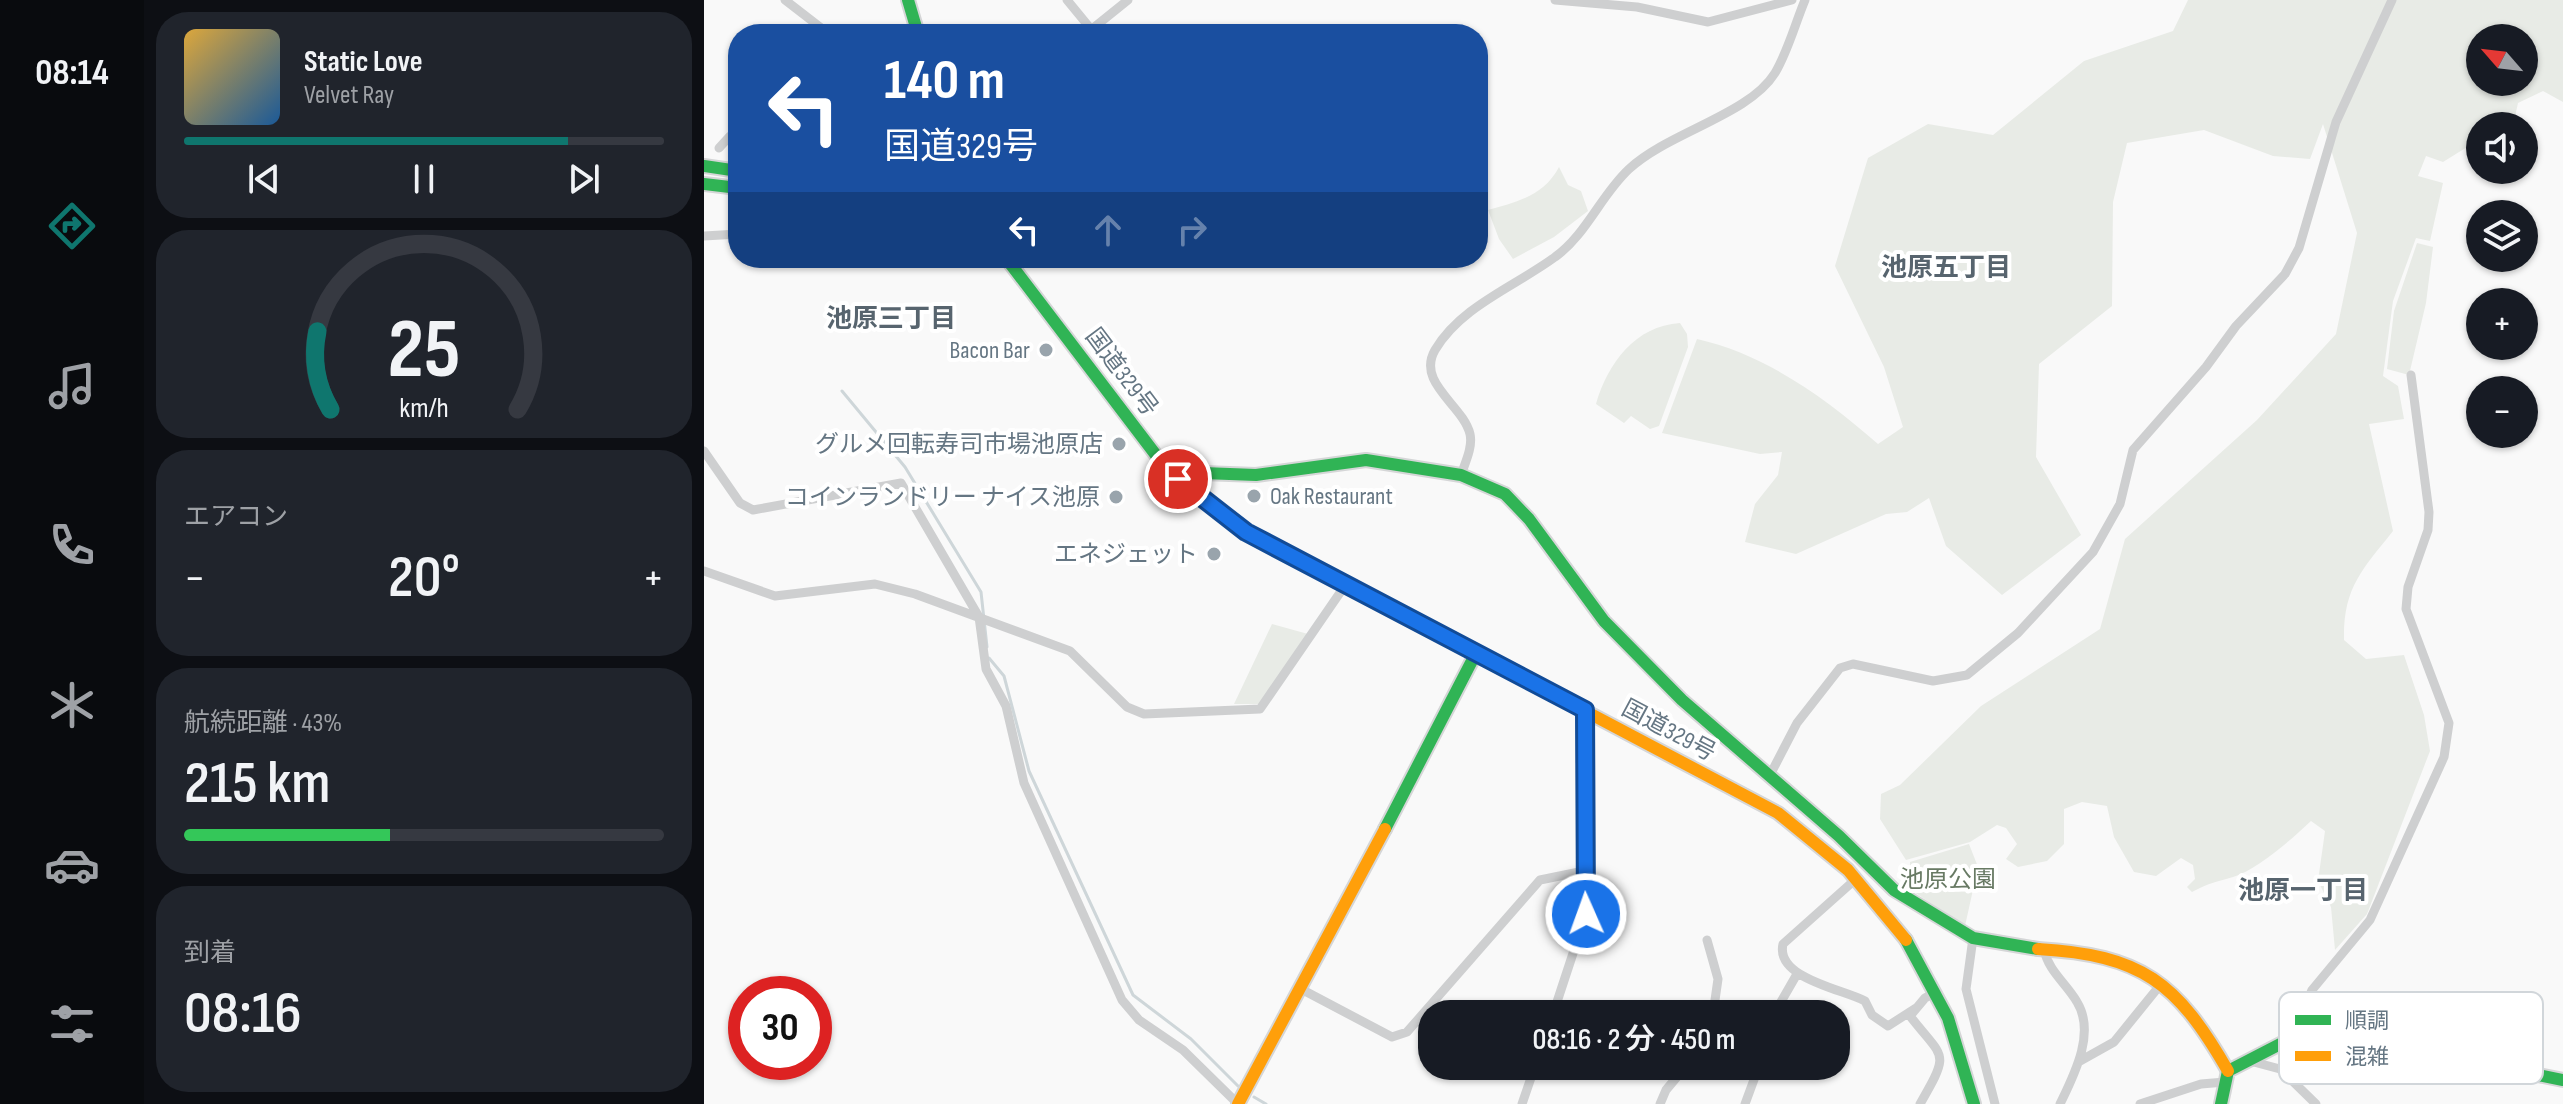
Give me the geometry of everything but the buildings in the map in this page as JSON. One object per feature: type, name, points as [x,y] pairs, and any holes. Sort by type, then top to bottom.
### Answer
[{"type":"main road","points":[[908,0],[915,24]]},
{"type":"main road","points":[[704,166],[728,170]]},
{"type":"main road","points":[[704,184],[728,187]]},
{"type":"main road","name":"国道329号","points":[[1014,268],[1178,479],[1246,532],[1778,813],[1829,850],[1857,878],[1917,958],[1936,992],[1961,1053],[1974,1104]]},
{"type":"main road","points":[[1178,479],[1203,473],[1271,474],[1366,460],[1420,466],[1461,475],[1512,500],[1604,621],[1682,700],[1839,836],[1894,890],[1973,938],[2021,948],[2090,952],[2123,962],[2161,984],[2199,1021],[2226,1076],[2221,1104]]},
{"type":"main road","points":[[1238,1104],[1476,653]]},
{"type":"main road","points":[[2226,1076],[2279,1046]]},
{"type":"main road","points":[[2543,1076],[2563,1080]]},
{"type":"street","points":[[785,0],[816,24]]},
{"type":"street","points":[[1067,0],[1087,24]]},
{"type":"street","points":[[1102,24],[1128,0]]},
{"type":"street","points":[[1555,0],[1637,7],[1708,22],[1792,0]]},
{"type":"street","points":[[1461,475],[1470,436],[1466,423],[1433,379],[1431,360],[1436,348],[1486,301],[1559,255],[1627,171],[1643,157],[1691,128],[1724,113],[1764,87],[1774,73],[1805,0]]},
{"type":"street","points":[[1769,777],[1797,723],[1840,668],[1853,664],[1933,681],[1967,675],[2018,633],[2093,552],[2120,504],[2133,450],[2206,367],[2236,326],[2285,274],[2299,248],[2336,122],[2392,0]]},
{"type":"street","points":[[719,148],[728,138]]},
{"type":"street","points":[[704,236],[728,235]]},
{"type":"street","points":[[2311,992],[2370,920],[2444,757],[2449,723],[2406,609],[2408,587],[2428,530],[2429,512],[2411,375]]},
{"type":"street","points":[[704,451],[740,503],[753,510],[901,483],[980,617],[986,669],[1006,706],[1024,783],[1122,1000],[1139,1020],[1183,1050],[1238,1104]]},
{"type":"street","points":[[704,571],[775,596],[875,584],[980,617],[1070,651],[1127,707],[1144,714],[1260,709],[1346,584]]},
{"type":"street","points":[[1558,1000],[1586,914],[1585,710]]},
{"type":"street","points":[[1829,850],[1839,836]]},
{"type":"street","points":[[1301,989],[1392,1037],[1407,1032],[1540,880],[1584,871]]},
{"type":"street","points":[[1857,878],[1802,923],[1783,944],[1783,956],[1797,974],[1865,1001],[1872,1015],[1888,1026],[1936,992]]},
{"type":"street","points":[[1973,938],[1966,989],[1995,1104]]},
{"type":"street","points":[[1707,940],[1718,979],[1715,1000]]},
{"type":"street","points":[[2044,949],[2046,960],[2077,1001],[2083,1015],[2080,1061],[2060,1104]]},
{"type":"street","points":[[1782,1000],[1797,974]]},
{"type":"street","points":[[2080,1061],[2114,1042],[2161,984]]},
{"type":"street","points":[[1916,1008],[1910,1016],[1937,1044],[1940,1061],[1938,1072],[1920,1104]]},
{"type":"street","points":[[2250,1061],[2279,1069]]},
{"type":"street","points":[[2140,1104],[2226,1076]]},
{"type":"street","points":[[1522,1104],[1530,1080]]},
{"type":"street","points":[[1660,1104],[1674,1080]]},
{"type":"street","points":[[1745,1104],[1754,1080]]},
{"type":"street","points":[[2295,1084],[2316,1104]]},
{"type":"green space","points":[[2188,0],[2563,0],[2563,102],[2543,91],[2538,93],[2538,24],[2466,24],[2466,96],[2533,96],[2518,103],[2516,112],[2466,112],[2466,148],[2443,162],[2426,156],[2418,176],[2443,183],[2430,241],[2416,238],[2393,301],[2383,376],[2398,386],[2404,419],[2369,424],[2393,531],[2356,581],[2347,607],[2344,640],[2366,659],[2404,655],[2424,715],[2430,751],[2367,914],[2335,950],[2331,907],[2318,881],[2325,831],[2311,821],[2264,861],[2243,873],[2192,892],[2187,887],[2195,879],[2193,865],[2181,858],[2156,876],[2134,872],[2114,837],[2107,806],[2082,802],[2064,809],[2064,844],[2047,861],[2018,867],[2006,859],[2017,844],[2006,828],[1997,825],[1970,842],[1906,860],[1880,819],[1881,794],[1900,785],[1981,706],[2100,629],[2125,539],[2257,420],[2336,334],[2357,233],[2323,124],[2310,159],[2273,156],[2204,130],[2127,143],[2113,202],[2112,306],[2039,364],[2036,457],[2081,535],[2002,595],[1946,546],[1929,498],[1907,512],[1886,514],[1796,554],[1745,542],[1755,504],[1778,475],[1782,452],[1760,454],[1662,433],[1697,339],[1747,355],[1794,380],[1878,444],[1903,427],[1884,367],[1835,266],[1868,158],[1928,124],[1993,135],[2084,61],[2173,31]]},
{"type":"green space","points":[[1559,167],[1568,185],[1581,191],[1588,211],[1554,237],[1513,259],[1499,239],[1488,210],[1519,201],[1537,191],[1546,185]]},
{"type":"green space","points":[[2417,243],[2433,247],[2426,303],[2409,375],[2387,369],[2394,311]]},
{"type":"green space","points":[[1680,323],[1687,334],[1688,347],[1659,426],[1650,429],[1631,416],[1624,423],[1596,404],[1608,374],[1626,349],[1650,331]]},
{"type":"green space","points":[[1272,624],[1308,634],[1259,704],[1234,704]]},
{"type":"green space","name":"池原公園","points":[[1969,844],[1978,867],[1965,926],[1911,890],[1910,862]]},
{"type":"waterway","points":[[842,391],[905,467],[981,592],[987,647]]},
{"type":"waterway","points":[[989,658],[1004,676],[1029,771],[1133,995],[1191,1039],[1238,1086]]},
{"type":"waterway","points":[[1254,1097],[1266,1104]]},
{"type":"traffic: fast","points":[[908,0],[915,24]]},
{"type":"traffic: fast","points":[[704,166],[728,170]]},
{"type":"traffic: fast","points":[[704,184],[728,187]]},
{"type":"traffic: fast","points":[[1014,268],[1162,463],[1232,523],[1517,675]]},
{"type":"traffic: fast","points":[[1178,479],[1203,473],[1256,475],[1366,460],[1461,475],[1505,494],[1529,519],[1604,621],[1682,700],[1839,836],[1894,890],[1973,938],[2038,949]]},
{"type":"traffic: fast","points":[[1385,829],[1476,653]]},
{"type":"traffic: fast","points":[[1906,940],[1948,1018],[1974,1104]]},
{"type":"traffic: fast","points":[[2221,1104],[2228,1071],[2279,1045]]},
{"type":"traffic: fast","points":[[2543,1076],[2563,1080]]},
{"type":"traffic: slow","points":[[1517,675],[1778,813],[1848,870],[1906,940]]},
{"type":"traffic: slow","points":[[1238,1104],[1385,829]]},
{"type":"traffic: slow","points":[[2038,949],[2104,958],[2153,979],[2191,1015],[2228,1071]]},
{"type":"place","name":"Bacon Bar","points":[[1046,350]]},
{"type":"place","name":"グルメ回転寿司市場池原店","points":[[1119,444]]},
{"type":"place","name":"Oak Restaurant","points":[[1254,496]]},
{"type":"place","name":"コインランドリー ナイス池原","points":[[1116,497]]},
{"type":"place","name":"エネジェット","points":[[1214,554]]},
{"type":"district","name":"池原五丁目","points":[[1946,267]]},
{"type":"district","name":"池原三丁目","points":[[891,318]]},
{"type":"district","name":"池原一丁目","points":[[2303,890]]},
{"type":"route","points":[[1178,479],[1246,532],[1585,710],[1586,914]]}]
